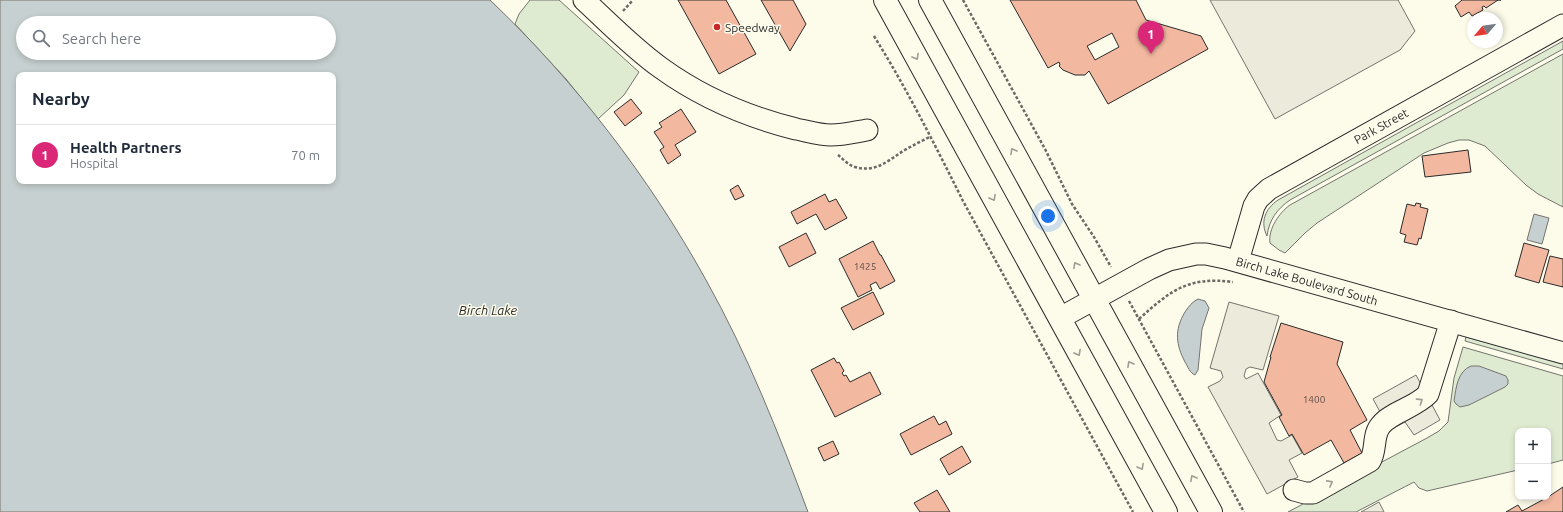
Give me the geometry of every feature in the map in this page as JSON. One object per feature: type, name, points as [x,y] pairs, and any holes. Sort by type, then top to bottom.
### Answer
[{"type":"main road","points":[[885,0],[1166,512]]},
{"type":"main road","points":[[930,0],[1212,512]]},
{"type":"street","points":[[584,0],[629,42],[660,68],[719,102],[776,124],[823,134],[839,135],[867,130]]},
{"type":"street","name":"Park Street","points":[[1238,261],[1254,206],[1258,199],[1269,189],[1563,26]]},
{"type":"street","name":"Birch Lake Boulevard South","points":[[1060,318],[1157,265],[1182,256],[1206,254],[1238,261],[1563,353]]},
{"type":"street","points":[[1294,490],[1305,493],[1313,493],[1370,461],[1373,454],[1377,433],[1381,424],[1419,402],[1428,394],[1451,321]]},
{"type":"path","points":[[963,0],[1045,149],[1074,208],[1094,237],[1244,512]]},
{"type":"path","points":[[874,36],[942,158],[963,201],[1133,512]]},
{"type":"path","points":[[1139,319],[1164,296],[1185,285],[1215,281],[1238,283]]},
{"type":"green space","points":[[530,0],[559,0],[639,72],[624,95],[598,119],[566,79],[515,24],[519,14]]},
{"type":"green space","points":[[1563,41],[1563,49],[1290,200],[1274,215],[1267,236],[1264,226],[1265,216],[1270,207],[1278,200]]},
{"type":"green space","points":[[1563,54],[1563,207],[1538,194],[1526,185],[1485,146],[1469,140],[1459,140],[1424,153],[1317,223],[1285,253],[1270,243],[1271,232],[1275,222],[1282,212],[1290,205]]},
{"type":"green space","points":[[1466,337],[1563,363],[1563,369],[1465,341]]},
{"type":"green space","points":[[1463,347],[1563,376],[1563,460],[1551,463],[1551,428],[1515,428],[1515,471],[1427,491],[1419,488],[1414,482],[1356,512],[1288,512],[1439,431],[1448,422],[1454,378]]},
{"type":"shaded area","points":[[1210,0],[1398,0],[1415,31],[1400,50],[1275,119]]},
{"type":"shaded area","points":[[1229,302],[1279,316],[1263,370],[1250,367],[1246,369],[1244,376],[1246,379],[1258,373],[1281,415],[1269,423],[1277,440],[1281,441],[1292,435],[1302,453],[1289,460],[1298,477],[1267,494],[1208,387],[1220,381],[1223,377],[1221,371],[1210,368]]},
{"type":"shaded area","points":[[1416,375],[1440,420],[1414,435],[1405,422],[1390,430],[1373,399]]},
{"type":"shaded area","points":[[1379,502],[1384,512],[1361,512]]},
{"type":"water","name":"Birch Lake","points":[[0,0],[490,0],[552,63],[581,97],[635,168],[684,242],[721,308],[749,365],[786,453],[808,512],[0,512]]},
{"type":"water","points":[[1534,214],[1549,218],[1542,244],[1527,240]]},
{"type":"water","points":[[1198,299],[1205,301],[1209,308],[1202,329],[1198,370],[1195,375],[1189,370],[1182,356],[1178,343],[1178,331],[1181,319],[1185,312],[1194,301]]},
{"type":"water","points":[[1471,366],[1479,366],[1506,376],[1508,384],[1505,387],[1469,405],[1460,407],[1454,401],[1458,380],[1463,372]]},
{"type":"building","name":"Speedway","points":[[678,0],[726,0],[756,54],[719,74]]},
{"type":"building","points":[[761,0],[793,0],[806,24],[790,51]]},
{"type":"building","points":[[1010,0],[1136,0],[1146,20],[1201,36],[1208,49],[1108,104],[1089,71],[1085,75],[1075,75],[1063,70],[1059,66],[1059,62],[1048,68]],"holes":[[[1112,33],[1119,47],[1095,60],[1087,46]]]},
{"type":"building","points":[[1462,0],[1498,0],[1486,8],[1484,6],[1482,7],[1483,10],[1479,12],[1467,12],[1461,17],[1455,6]]},
{"type":"building","points":[[631,99],[642,113],[625,126],[614,112]]},
{"type":"building","points":[[681,109],[696,132],[675,145],[681,155],[668,164],[660,150],[664,147],[654,132],[662,127],[659,123]]},
{"type":"building","points":[[1468,150],[1471,172],[1425,177],[1422,156]]},
{"type":"building","points":[[738,185],[744,196],[735,200],[730,190]]},
{"type":"building","points":[[825,194],[829,202],[836,199],[847,218],[825,230],[816,214],[797,224],[791,212]]},
{"type":"building","points":[[1416,203],[1421,204],[1420,207],[1428,209],[1421,239],[1419,238],[1417,245],[1404,242],[1406,235],[1400,233],[1407,204],[1415,206]]},
{"type":"building","points":[[806,233],[816,253],[789,267],[779,247]]},
{"type":"building","points":[[873,241],[895,281],[880,289],[876,282],[870,285],[872,290],[858,297],[839,259]]},
{"type":"building","points":[[1524,243],[1549,250],[1539,283],[1515,276]]},
{"type":"building","points":[[1550,256],[1563,259],[1563,287],[1543,282]]},
{"type":"building","points":[[873,292],[884,314],[853,330],[841,308]]},
{"type":"building","points":[[1281,323],[1343,342],[1337,364],[1367,420],[1350,430],[1362,453],[1344,463],[1331,440],[1304,455],[1292,434],[1289,436],[1279,417],[1282,415],[1264,382]]},
{"type":"building","points":[[834,358],[837,363],[839,362],[844,371],[842,373],[844,376],[846,375],[850,382],[870,372],[881,394],[835,417],[811,370]]},
{"type":"building","points":[[934,416],[939,425],[946,421],[952,434],[911,455],[900,434]]},
{"type":"building","points":[[833,441],[839,454],[824,461],[818,448]]},
{"type":"building","points":[[962,446],[971,462],[949,475],[940,459]]},
{"type":"building","points":[[1563,487],[1563,512],[1506,512],[1518,505],[1522,511],[1542,500],[1551,500],[1551,495]]},
{"type":"building","points":[[937,490],[950,512],[920,512],[914,503]]},
{"type":"place","name":"Speedway","points":[[717,27]]},
{"type":"place","name":"Health Partners","points":[[1151,54]]}]
